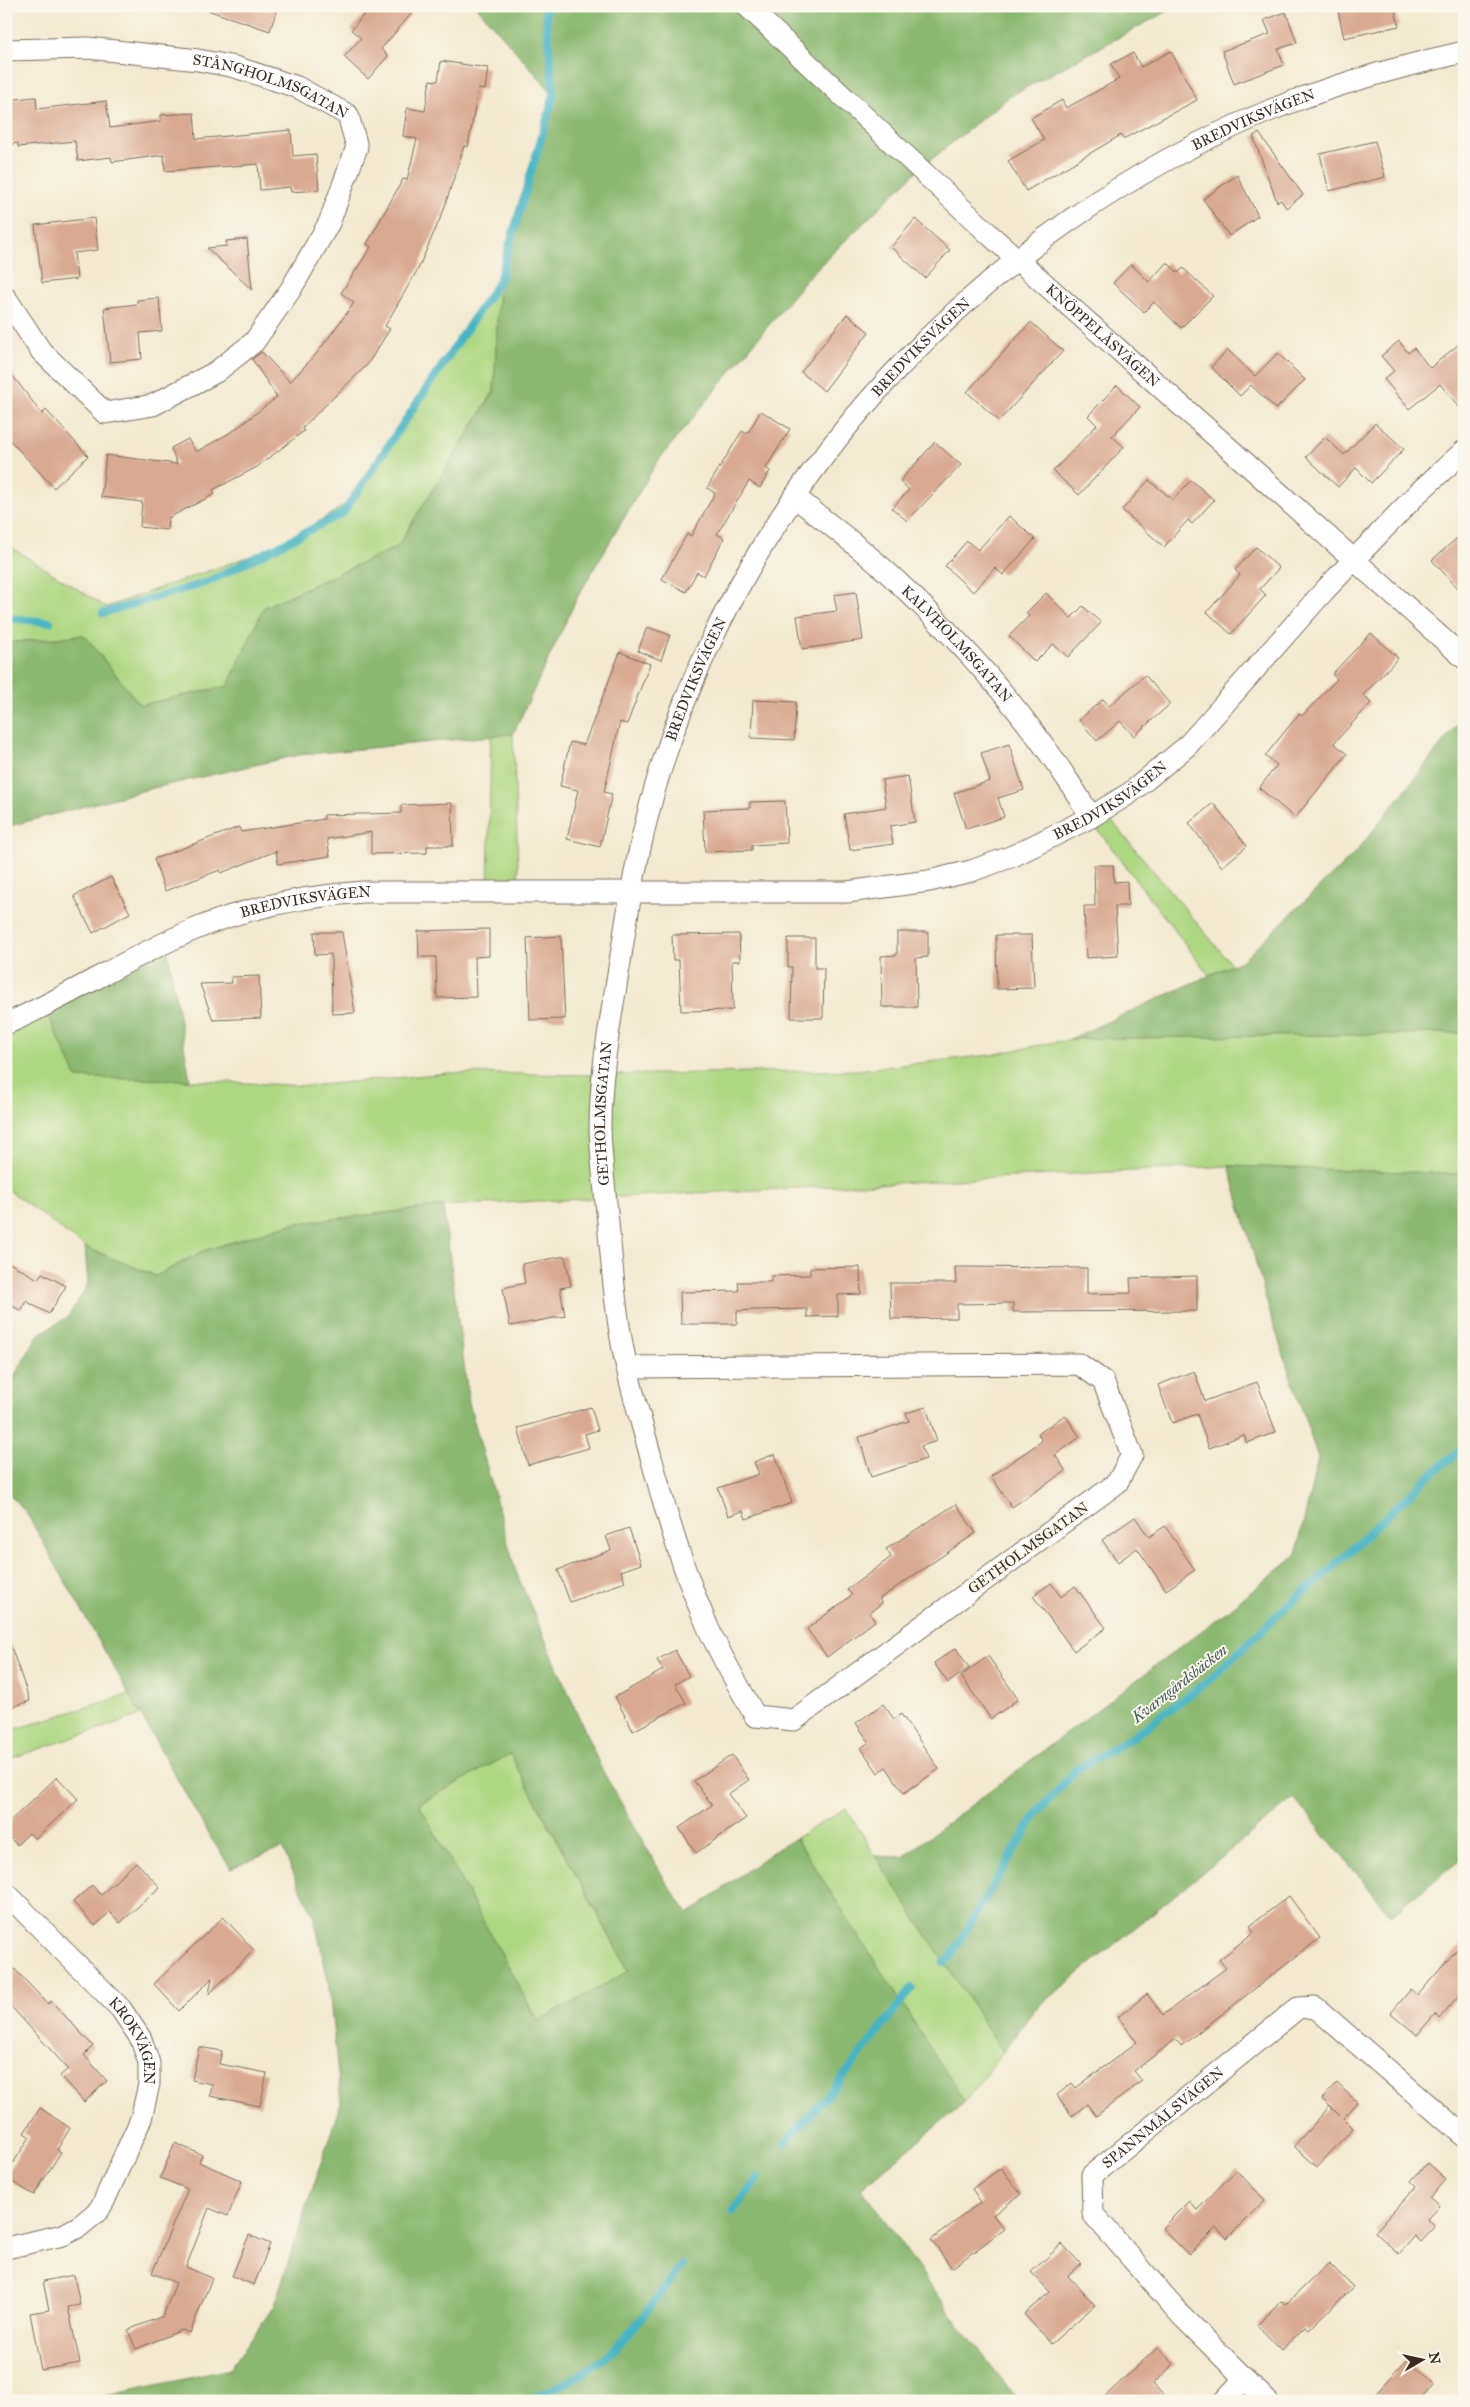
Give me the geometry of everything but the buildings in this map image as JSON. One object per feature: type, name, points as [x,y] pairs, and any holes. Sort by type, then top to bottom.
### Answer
[{"type":"street","name":"KNÖPPELÅSVÄGEN","points":[[747,6],[869,124],[1017,259],[1464,658]]},
{"type":"street","name":"STÅNGHOLMSGATAN","points":[[6,50],[88,48],[198,60],[235,67],[297,87],[348,115],[357,147],[329,224],[291,289],[254,342],[216,372],[153,405],[105,413],[41,351],[6,298]]},
{"type":"street","name":"BREDVIKSVÄGEN","points":[[631,892],[638,850],[652,796],[687,697],[738,587],[766,539],[843,430],[913,353],[979,290],[1017,259],[1098,200],[1182,151],[1228,128],[1319,92],[1388,70],[1464,52]]},
{"type":"street","name":"BREDVIKSVÄGEN","points":[[6,1024],[194,929],[227,917],[296,899],[363,892],[847,892],[895,887],[971,871],[1013,856],[1091,817],[1130,793],[1187,746],[1353,560],[1464,451]]},
{"type":"street","name":"KALVHOLMSGATAN","points":[[795,497],[888,573],[972,658],[1025,720],[1072,785],[1091,817]]},
{"type":"street","name":"GETHOLMSGATAN","points":[[626,1367],[1079,1364],[1103,1381],[1132,1455],[1118,1483],[794,1720],[755,1716],[710,1632],[673,1535],[626,1367],[618,1324],[603,1190],[600,1127],[605,1060],[631,892]]},
{"type":"street","name":"KROKVÄGEN","points":[[6,1893],[120,2009],[136,2028],[149,2063],[149,2084],[142,2119],[99,2210],[80,2226],[62,2235],[6,2248]]},
{"type":"street","name":"SPANNMÅLSVÄGEN","points":[[1267,2401],[1181,2315],[1093,2214],[1092,2175],[1298,2008],[1315,2007],[1464,2136]]},
{"type":"street","points":[[1224,2401],[1245,2378]]},
{"type":"green space","points":[[476,6],[1177,6],[1010,96],[917,171],[808,277],[657,462],[578,596],[513,734],[299,755],[149,789],[6,827],[6,643],[84,635],[140,705],[228,686],[264,607],[397,547],[494,392],[499,281],[554,95]]},
{"type":"green space","points":[[499,281],[494,391],[397,547],[264,607],[228,686],[140,705],[84,635],[6,643],[6,544],[106,607],[279,546],[353,500]]},
{"type":"green space","points":[[1464,716],[1464,1033],[1070,1039],[1243,960],[1357,851]]},
{"type":"green space","points":[[513,734],[519,892],[488,892],[491,735]]},
{"type":"green space","points":[[1105,813],[1232,965],[1209,975],[1091,821]]},
{"type":"green space","points":[[166,942],[190,1080],[77,1078],[44,1007]]},
{"type":"green space","points":[[44,1007],[77,1078],[164,1079],[308,1086],[448,1073],[601,1075],[856,1070],[991,1055],[1070,1039],[1464,1033],[1464,1174],[1229,1166],[443,1206],[291,1224],[203,1251],[156,1276],[85,1247],[6,1188],[6,1024]]},
{"type":"green space","points":[[1229,1166],[1464,1174],[1464,1857],[1391,1915],[1294,1798],[1034,2010],[1003,2052],[875,1856],[903,1857],[1208,1626],[1296,1556],[1318,1458],[1271,1317]]},
{"type":"green space","points":[[443,1206],[469,1403],[516,1572],[601,1768],[665,1880],[688,1914],[775,1850],[796,1838],[965,2102],[861,2188],[966,2334],[1019,2401],[83,2401],[230,2369],[274,2306],[341,2102],[328,1980],[314,1917],[282,1848],[231,1868],[210,1837],[26,1512],[6,1491],[6,1391],[38,1335],[68,1317],[88,1284],[85,1247],[156,1276],[203,1251],[291,1224]],"holes":[[[510,1754],[629,1971],[538,2021],[419,1804]]]},
{"type":"green space","points":[[129,1694],[141,1715],[6,1760],[6,1732]]},
{"type":"green space","points":[[510,1754],[629,1972],[537,2022],[419,1804]]},
{"type":"green space","points":[[846,1808],[875,1856],[1003,2052],[965,2102],[796,1838]]},
{"type":"waterway","points":[[103,613],[208,582],[343,513],[499,281],[554,95],[545,6]]},
{"type":"waterway","points":[[6,618],[50,622]]},
{"type":"waterway","name":"Kvarngårdsbäcken","points":[[944,1962],[951,1956],[1036,1814],[1077,1769],[1130,1739],[1213,1677],[1288,1605],[1321,1578],[1425,1480],[1464,1447]]},
{"type":"waterway","points":[[785,2143],[840,2081],[912,1988]]},
{"type":"waterway","points":[[733,2211],[758,2178]]},
{"type":"waterway","points":[[527,2401],[574,2378],[606,2357],[633,2328],[683,2265]]}]
